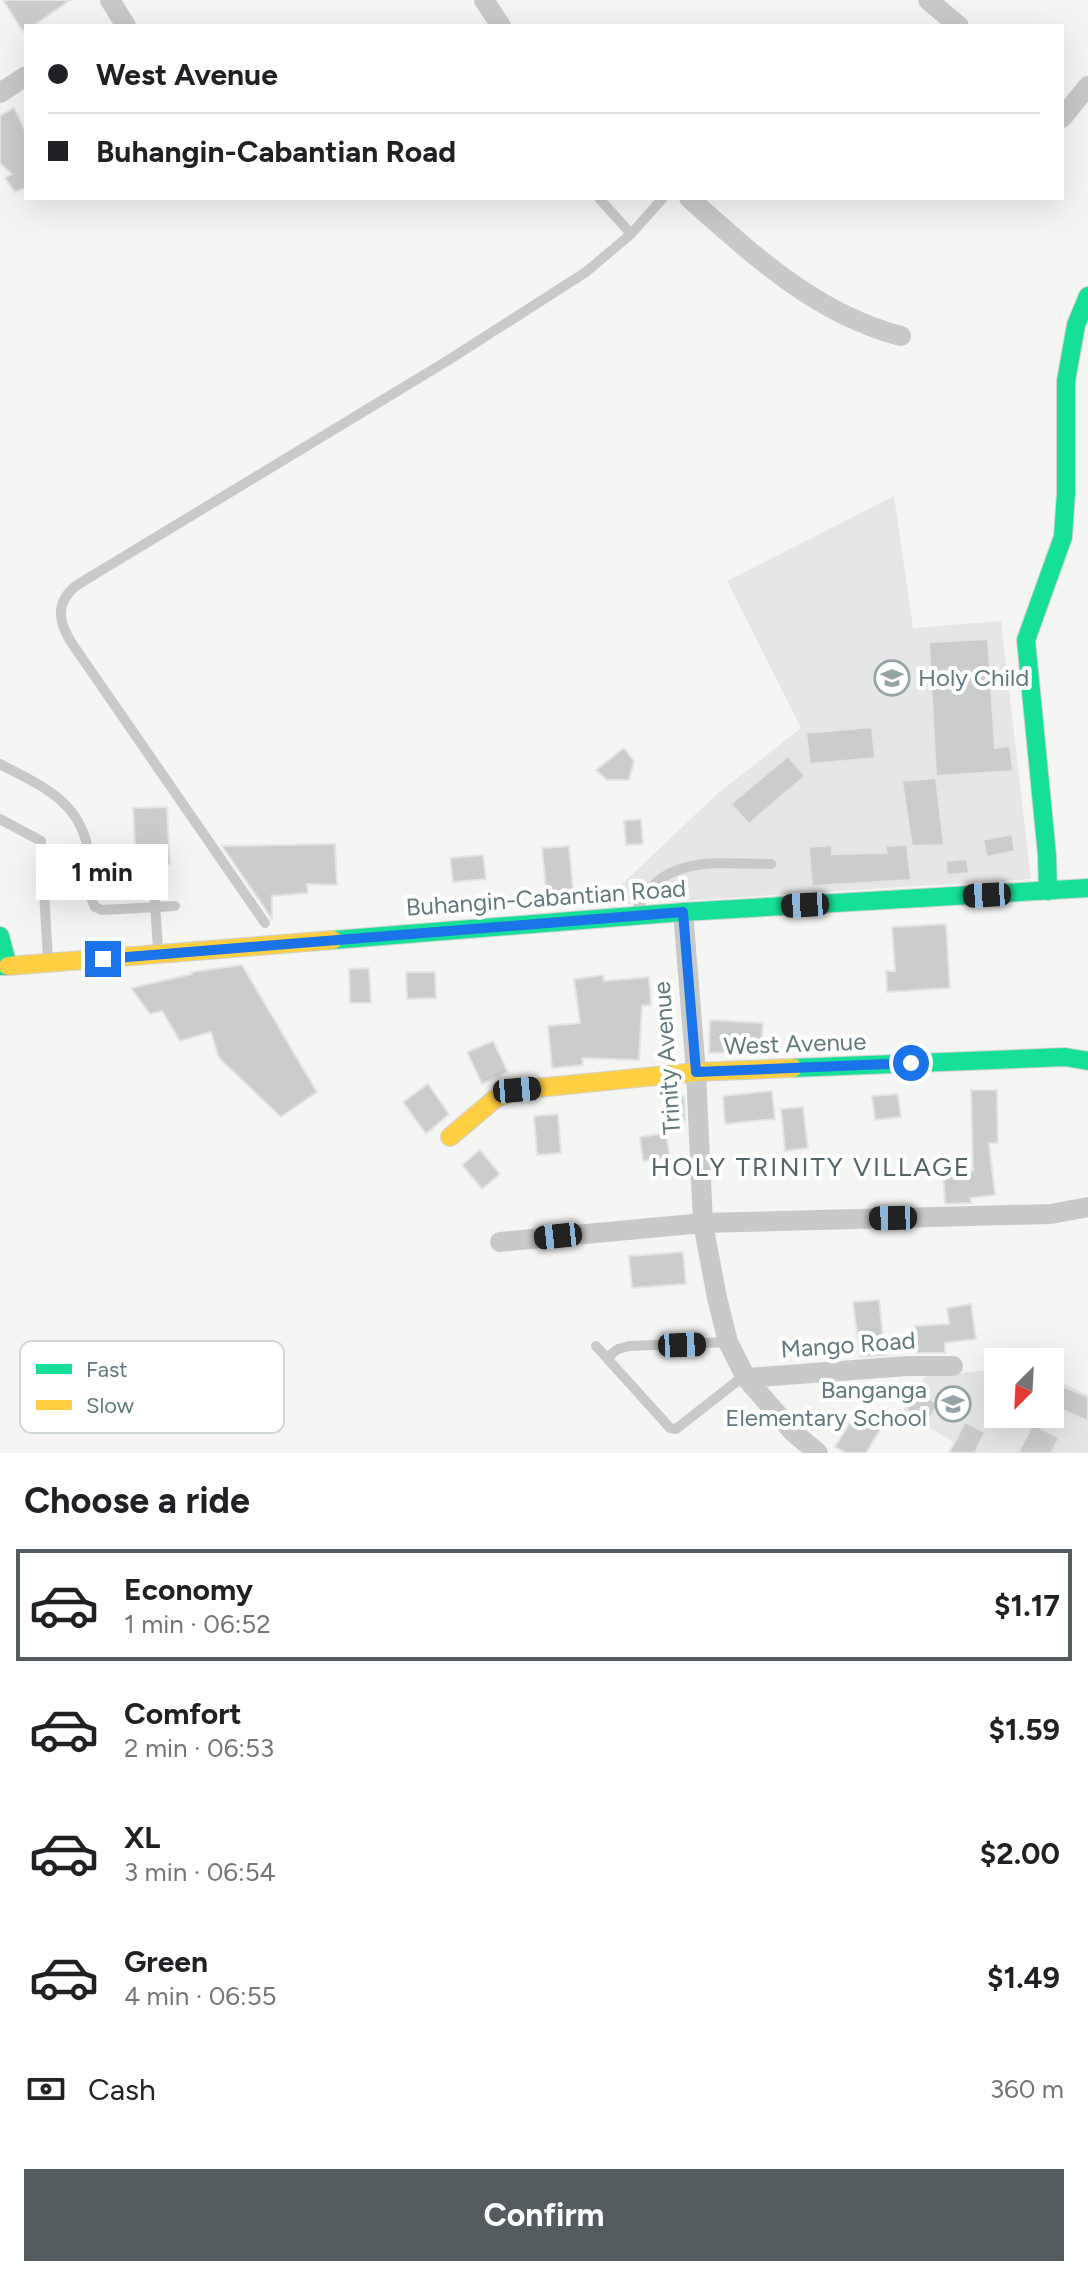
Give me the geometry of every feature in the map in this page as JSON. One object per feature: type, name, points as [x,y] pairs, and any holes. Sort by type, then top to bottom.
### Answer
[{"type":"street","points":[[110,0],[122,24]]},
{"type":"street","points":[[484,0],[500,24]]},
{"type":"street","points":[[928,0],[957,24]]},
{"type":"street","points":[[0,93],[24,77]]},
{"type":"street","points":[[1064,114],[1088,86]]},
{"type":"street","points":[[691,200],[757,258],[804,293],[855,320],[901,336]]},
{"type":"street","points":[[1048,891],[1026,640],[1032,617],[1058,556],[1064,525],[1064,393],[1076,330],[1088,296]]},
{"type":"street","name":"Buhangin-Cabantian Road","points":[[4,966],[635,915],[1088,888]]},
{"type":"street","name":"Trinity Avenue","points":[[683,912],[696,1072],[703,1223],[728,1342],[745,1376],[793,1432],[818,1453]]},
{"type":"street","points":[[0,936],[4,966]]},
{"type":"street","name":"West Avenue","points":[[450,1137],[496,1098],[517,1090],[696,1072],[1065,1057],[1088,1061]]},
{"type":"street","points":[[500,1242],[703,1223],[1051,1214],[1088,1207]]},
{"type":"street","name":"Mango Road","points":[[745,1376],[953,1366]]},
{"type":"lane","points":[[601,200],[631,234]]},
{"type":"lane","points":[[265,923],[71,642],[59,616],[64,599],[77,585],[383,400],[573,280],[609,254],[661,200]]},
{"type":"lane","points":[[0,764],[59,796],[69,807],[84,832],[89,855],[91,898],[95,907],[102,910],[131,906],[175,906]]},
{"type":"lane","points":[[0,819],[41,841],[48,963]]},
{"type":"lane","points":[[635,915],[643,895],[676,868],[711,864],[771,864]]},
{"type":"lane","points":[[153,872],[158,954]]},
{"type":"lane","points":[[608,1357],[618,1349],[629,1346],[728,1342]]},
{"type":"lane","points":[[596,1346],[670,1428],[676,1429],[745,1376]]},
{"type":"shaded area","name":"Holy Child","points":[[894,496],[913,628],[1001,621],[1031,879],[599,906],[717,794],[801,728],[727,581]]},
{"type":"shaded area","name":"Banganga Elementary School","points":[[984,1371],[984,1428],[1064,1428],[1064,1384],[1088,1395],[1088,1453],[973,1453],[902,1412],[925,1377]]},
{"type":"building","points":[[3,0],[70,0],[36,24],[24,24],[23,32]]},
{"type":"building","points":[[14,108],[24,128],[24,189],[15,192],[5,178],[12,174],[0,163],[0,116]]},
{"type":"building","points":[[988,639],[995,748],[1010,746],[1013,771],[936,776],[929,642]]},
{"type":"building","points":[[872,727],[875,758],[810,764],[806,733]]},
{"type":"building","points":[[624,748],[634,761],[629,780],[607,780],[596,770]]},
{"type":"building","points":[[788,756],[805,776],[749,824],[731,804]]},
{"type":"building","points":[[936,778],[944,845],[912,846],[902,781]]},
{"type":"building","points":[[167,807],[170,864],[136,865],[133,808]]},
{"type":"building","points":[[641,819],[643,844],[626,845],[624,821]]},
{"type":"building","points":[[1012,834],[1015,851],[987,857],[983,840]]},
{"type":"building","points":[[335,844],[337,885],[307,884],[308,893],[272,896],[272,919],[222,846]]},
{"type":"building","points":[[832,845],[832,854],[887,853],[885,846],[907,845],[911,880],[812,886],[809,847]]},
{"type":"building","points":[[569,846],[574,900],[547,902],[542,848]]},
{"type":"building","points":[[483,855],[486,879],[453,882],[450,858]]},
{"type":"building","points":[[967,859],[969,873],[947,875],[946,861]]},
{"type":"building","points":[[946,924],[950,988],[887,992],[886,971],[895,971],[892,927]]},
{"type":"building","points":[[242,965],[317,1092],[281,1117],[219,1058],[211,1032],[180,1041],[162,1011],[150,1014],[131,988],[191,972]]},
{"type":"building","points":[[369,968],[371,1003],[350,1003],[349,969]]},
{"type":"building","points":[[406,972],[435,972],[436,998],[407,999]]},
{"type":"building","points":[[603,975],[604,981],[649,977],[651,1005],[642,1006],[639,1060],[582,1058],[583,1065],[552,1068],[548,1026],[580,1023],[574,979]]},
{"type":"building","points":[[710,1020],[763,1023],[761,1051],[709,1053]]},
{"type":"building","points":[[493,1041],[508,1072],[482,1084],[467,1052]]},
{"type":"building","points":[[428,1084],[449,1114],[426,1134],[403,1102]]},
{"type":"building","points":[[971,1090],[997,1090],[998,1143],[989,1143],[995,1195],[970,1198],[971,1203],[945,1204],[943,1172],[973,1171]]},
{"type":"building","points":[[772,1091],[775,1119],[725,1124],[723,1096]]},
{"type":"building","points":[[898,1094],[901,1117],[875,1120],[872,1096]]},
{"type":"building","points":[[667,1096],[684,1096],[685,1121],[669,1121]]},
{"type":"building","points":[[803,1107],[808,1148],[785,1151],[781,1109]]},
{"type":"building","points":[[558,1114],[561,1153],[537,1155],[534,1116]]},
{"type":"building","points":[[666,1133],[670,1157],[643,1161],[640,1137]]},
{"type":"building","points":[[480,1150],[500,1174],[482,1189],[462,1165]]},
{"type":"building","points":[[683,1252],[686,1284],[632,1288],[629,1256]]},
{"type":"building","points":[[879,1300],[885,1355],[860,1357],[853,1302]]},
{"type":"building","points":[[971,1304],[976,1339],[945,1343],[945,1353],[917,1353],[915,1326],[949,1324],[947,1308]]},
{"type":"building","points":[[1064,1387],[1088,1397],[1088,1421],[1064,1411]]},
{"type":"building","points":[[918,1392],[938,1404],[928,1422],[907,1410]]},
{"type":"building","points":[[859,1408],[884,1423],[866,1453],[846,1453],[835,1447]]},
{"type":"building","points":[[965,1422],[985,1432],[975,1453],[949,1453]]},
{"type":"building","points":[[1031,1428],[1040,1428],[1059,1438],[1051,1453],[1018,1453]]},
{"type":"traffic: fast","points":[[1048,891],[1026,640],[1063,537],[1066,381],[1076,325],[1088,296]]},
{"type":"traffic: fast","points":[[333,940],[683,912],[1088,888]]},
{"type":"traffic: fast","points":[[0,936],[8,966],[0,966]]},
{"type":"traffic: fast","points":[[793,1068],[1065,1057],[1088,1061]]},
{"type":"traffic: slow","points":[[8,966],[333,940]]},
{"type":"traffic: slow","points":[[450,1137],[496,1098],[517,1090],[696,1072],[793,1068]]},
{"type":"place","name":"Holy Child","points":[[892,678]]},
{"type":"place","name":"Banganga Elementary School","points":[[953,1404]]},
{"type":"district","name":"HOLY TRINITY VILLAGE","points":[[811,1167]]},
{"type":"route","points":[[103,959],[683,912],[696,1072],[911,1063]]}]
